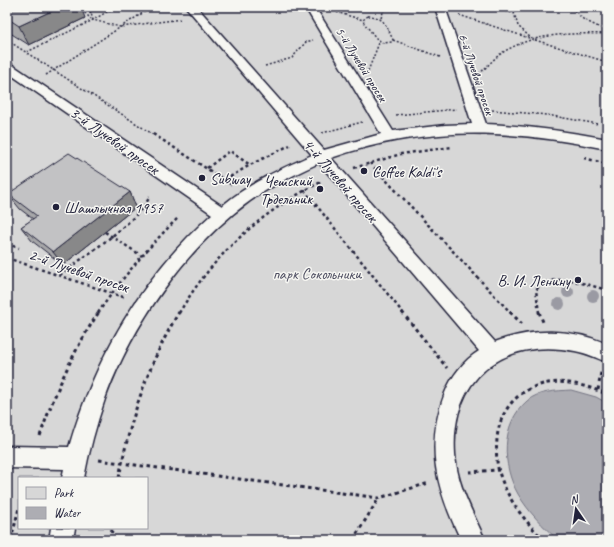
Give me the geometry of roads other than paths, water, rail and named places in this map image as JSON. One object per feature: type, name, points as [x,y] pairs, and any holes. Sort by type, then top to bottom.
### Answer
[{"type":"street","name":"5-й Лучевой просек","points":[[310,7],[389,135]]},
{"type":"street","name":"6-й Лучевой просек","points":[[440,7],[480,127]]},
{"type":"street","name":"4-й Лучевой просек","points":[[194,11],[492,352]]},
{"type":"street","name":"3-й Лучевой просек","points":[[7,67],[223,214]]},
{"type":"street","points":[[7,457],[32,457],[75,468],[96,397],[120,345],[143,304],[184,251],[223,214],[269,181],[321,156],[389,135],[427,130],[480,127],[549,132],[607,144]]},
{"type":"street","points":[[473,540],[458,511],[448,478],[444,452],[445,426],[450,404],[459,384],[474,366],[492,352],[513,344],[544,339],[577,343],[605,360]]},
{"type":"street","points":[[61,540],[63,529]]},
{"type":"water","points":[[571,390],[596,397],[607,403],[607,540],[558,540],[527,507],[518,494],[509,471],[506,446],[512,421],[518,410],[536,395],[548,392]]},
{"type":"place","name":"Coffee Kaldi's","points":[[364,171]]},
{"type":"place","name":"Subway","points":[[202,178]]},
{"type":"place","name":"Чешский Трдельник","points":[[320,189]]},
{"type":"place","name":"Шашлычная 1957","points":[[56,207]]},
{"type":"place","name":"В. И. Ленину","points":[[578,280]]},
{"type":"park label","name":"парк Сокольники","points":[[317,273]]}]
